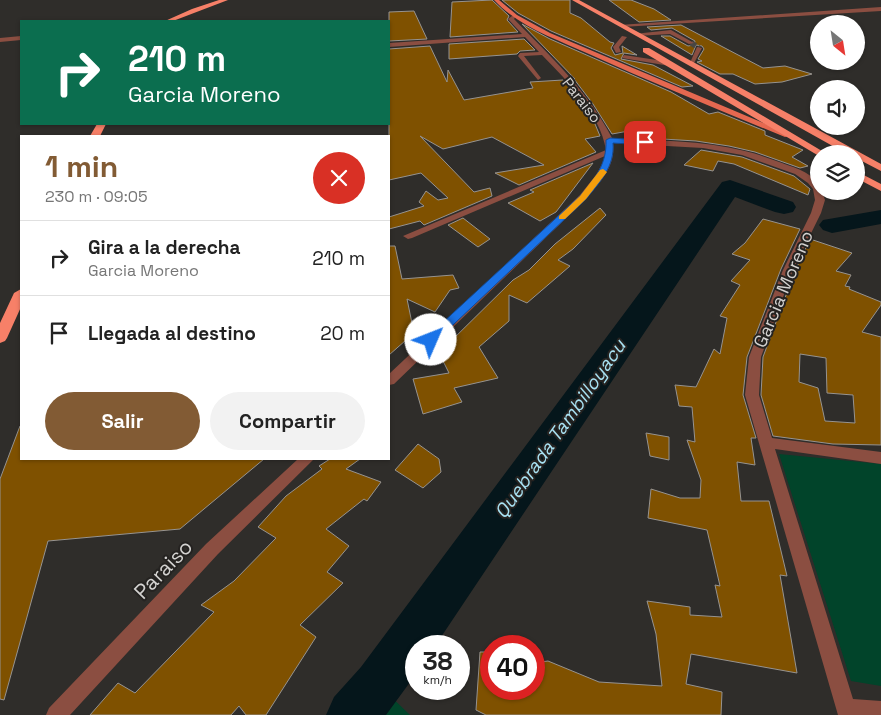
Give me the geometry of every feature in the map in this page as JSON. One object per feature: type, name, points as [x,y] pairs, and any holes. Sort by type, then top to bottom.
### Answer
[{"type":"highway","points":[[170,20],[225,0]]},
{"type":"highway","points":[[572,2],[622,25],[840,145]]},
{"type":"highway","points":[[572,2],[628,39]]},
{"type":"highway","points":[[640,46],[810,147]]},
{"type":"highway","points":[[865,159],[881,168]]},
{"type":"highway","points":[[865,179],[881,188]]},
{"type":"highway","points":[[0,338],[20,295]]},
{"type":"main road","name":"Paraiso","points":[[496,0],[514,17],[655,81],[788,135]]},
{"type":"street","points":[[622,25],[881,9]]},
{"type":"street","name":"Paraiso","points":[[514,17],[511,19],[583,98],[606,131],[610,146]]},
{"type":"street","points":[[637,34],[671,32],[688,42],[649,41]]},
{"type":"street","points":[[390,45],[526,35]]},
{"type":"street","points":[[0,40],[20,38]]},
{"type":"street","points":[[618,52],[616,48],[628,39]]},
{"type":"street","points":[[691,64],[699,48]]},
{"type":"street","points":[[538,78],[520,55],[543,53]]},
{"type":"street","points":[[624,57],[670,64]]},
{"type":"street","points":[[408,236],[610,146]]},
{"type":"street","points":[[390,380],[583,198],[599,178],[607,163],[610,146]]},
{"type":"street","name":"Garcia Moreno","points":[[610,146],[703,146],[744,153],[798,172],[811,181],[817,189],[820,200],[816,213],[788,270],[755,357],[752,394],[768,443],[795,544],[847,712]]},
{"type":"street","points":[[768,443],[881,458]]},
{"type":"street","name":"Paraiso","points":[[56,715],[212,549],[306,460]]},
{"type":"street","points":[[847,712],[881,711]]},
{"type":"green space","points":[[779,454],[881,464],[881,686],[851,681]]},
{"type":"green space","points":[[379,685],[410,715],[353,715]]},
{"type":"building","points":[[492,0],[509,16],[507,20],[518,32],[450,37],[452,2]]},
{"type":"building","points":[[502,0],[570,0],[570,13],[581,18],[610,42],[614,43],[611,48],[615,55],[623,53],[622,46],[637,55],[624,53],[621,59],[653,65],[693,86],[682,87],[551,31],[518,13]]},
{"type":"building","points":[[609,0],[631,0],[654,9],[671,20],[639,22]]},
{"type":"building","points":[[414,11],[427,39],[390,41],[389,12]]},
{"type":"building","points":[[522,24],[550,39],[671,92],[709,114],[718,112],[765,131],[765,135],[803,150],[792,157],[808,166],[800,168],[755,152],[729,146],[696,141],[646,138],[651,127],[612,134],[575,79]]},
{"type":"building","points":[[681,25],[763,68],[785,66],[812,74],[782,82],[755,84],[733,74],[720,74],[697,62],[702,61],[698,59],[704,49],[702,46],[696,45],[692,55],[661,36],[670,36],[688,46],[694,45],[695,41],[672,28],[651,30],[647,27]]},
{"type":"building","points":[[524,39],[535,50],[520,51],[517,54],[449,59],[449,44]]},
{"type":"building","points":[[430,46],[447,82],[448,70],[464,100],[533,88],[530,82],[563,80],[580,100],[595,124],[600,136],[585,139],[596,152],[519,185],[495,173],[544,165],[492,137],[443,149],[420,136],[474,192],[490,188],[492,196],[424,225],[420,221],[390,229],[390,217],[424,206],[419,202],[426,191],[438,200],[448,198],[421,173],[390,180],[390,49]]},
{"type":"building","points":[[701,150],[742,157],[794,176],[810,189],[808,195],[734,164],[718,161],[713,171],[684,165]]},
{"type":"building","points":[[593,163],[556,212],[540,221],[508,203],[534,192],[530,190]]},
{"type":"building","points":[[600,208],[606,215],[573,249],[558,260],[570,266],[527,303],[509,295],[509,321],[479,347],[498,378],[454,388],[462,402],[423,414],[413,379],[449,373],[436,347],[445,347],[513,280],[529,270],[555,244]]},
{"type":"building","points":[[463,218],[490,239],[478,247],[448,225]]},
{"type":"building","points":[[763,219],[800,229],[781,269],[747,357],[743,395],[756,438],[751,438],[755,465],[737,462],[741,501],[769,501],[787,576],[780,575],[797,673],[691,654],[686,684],[722,692],[721,715],[486,715],[476,710],[480,652],[480,700],[545,700],[545,661],[548,661],[599,682],[662,686],[656,634],[647,601],[690,607],[690,615],[722,617],[715,585],[720,586],[707,530],[648,518],[651,489],[680,498],[700,498],[701,480],[687,440],[695,442],[692,407],[679,406],[675,385],[696,387],[714,349],[720,354],[727,318],[720,316],[740,285],[731,281],[750,260],[732,254],[745,243]]},
{"type":"building","points":[[810,239],[852,253],[836,271],[851,275],[845,286],[850,287],[849,289],[881,302],[881,305],[862,332],[881,337],[881,445],[833,444],[773,436],[761,395],[763,357],[795,271]],"holes":[[[800,354],[826,358],[827,393],[853,395],[855,423],[825,421],[818,388],[799,382]]]},
{"type":"building","points":[[390,246],[395,246],[402,279],[453,275],[459,288],[450,290],[435,312],[407,299],[414,333],[390,354]]},
{"type":"building","points":[[20,426],[20,460],[263,460],[180,529],[48,541],[4,700],[0,699],[0,479]]},
{"type":"building","points":[[646,433],[669,437],[669,460],[650,456]]},
{"type":"building","points":[[418,444],[439,459],[441,472],[423,488],[395,470]]},
{"type":"building","points":[[328,460],[359,460],[346,469],[381,482],[367,501],[364,499],[326,529],[349,546],[327,572],[343,583],[300,625],[316,637],[266,715],[246,715],[239,706],[231,715],[90,715],[118,683],[135,693],[214,612],[201,605],[234,581],[276,538],[258,527],[286,496],[322,469],[319,466]]},
{"type":"waterway","name":"Quebrada Tambilloyacu","points":[[352,715],[379,685],[730,187],[784,207]]},
{"type":"waterway","name":"Quebrada Tambilloyacu","points":[[832,225],[881,217]]},
{"type":"tunnel","points":[[691,43],[699,48]]},
{"type":"slow traffic","points":[[562,217],[583,198],[603,172]]},
{"type":"route","points":[[431,340],[583,198],[599,178],[607,163],[610,140],[645,142]]}]
